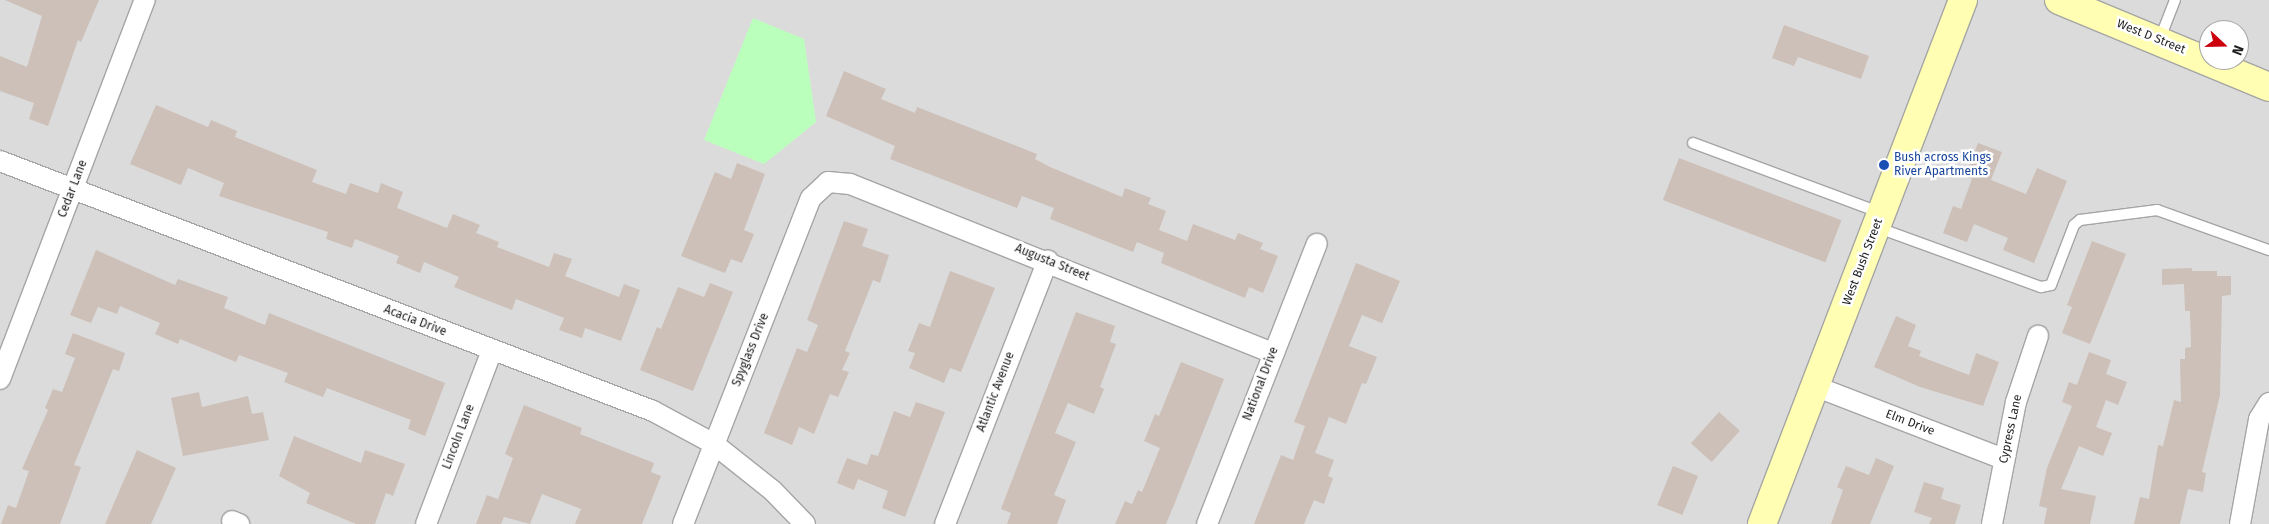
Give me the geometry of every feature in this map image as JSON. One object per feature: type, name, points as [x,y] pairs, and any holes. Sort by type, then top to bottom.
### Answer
[{"type":"main road","name":"West Bush Street","points":[[1762,524],[1817,387],[1963,0]]},
{"type":"main road","name":"West D Street","points":[[2059,0],[2269,87]]},
{"type":"street","name":"Cedar Lane","points":[[0,379],[145,0]]},
{"type":"street","name":"Acacia Drive","points":[[0,161],[653,411],[714,444],[774,491],[805,524]]},
{"type":"street","name":"Augusta Street","points":[[828,182],[850,184],[1048,260],[1273,353]]},
{"type":"street","name":"Spyglass Drive","points":[[683,524],[811,198],[828,182]]},
{"type":"street","name":"National Drive","points":[[1207,524],[1316,244]]},
{"type":"street","name":"Atlantic Avenue","points":[[945,524],[1048,260]]},
{"type":"street","name":"Cypress Lane","points":[[1992,524],[2016,402],[2038,336]]},
{"type":"street","name":"Lincoln Lane","points":[[426,524],[492,350]]},
{"type":"street","name":"Elm Drive","points":[[1817,387],[2004,459]]},
{"type":"street","points":[[2240,524],[2259,419],[2269,403]]},
{"type":"lane","points":[[2159,41],[2175,0]]},
{"type":"lane","points":[[1694,143],[2041,287],[2051,284],[2074,225],[2080,220],[2157,210],[2269,250]]},
{"type":"shaded area","points":[[0,0],[2269,0],[2269,524],[0,524]]},
{"type":"green space","points":[[753,18],[804,39],[816,122],[764,164],[704,140]]},
{"type":"building","points":[[5,0],[99,0],[81,42],[78,40],[48,126],[29,119],[34,103],[0,91],[0,56],[27,67],[42,16]]},
{"type":"building","points":[[1784,25],[1869,56],[1861,79],[1798,57],[1794,66],[1772,58]]},
{"type":"building","points":[[844,71],[886,89],[881,99],[915,113],[917,107],[1037,154],[1035,159],[1050,167],[1122,197],[1125,188],[1151,198],[1148,204],[1166,211],[1159,230],[1187,241],[1193,224],[1235,240],[1238,233],[1263,243],[1260,249],[1278,256],[1263,293],[1249,287],[1245,298],[1161,263],[1164,253],[1137,242],[1133,252],[1050,219],[1054,208],[1022,196],[1017,208],[890,159],[895,146],[826,116]]},
{"type":"building","points":[[156,105],[208,127],[211,120],[237,131],[235,137],[317,170],[312,182],[346,194],[350,183],[378,193],[381,183],[403,192],[397,208],[447,228],[453,214],[480,225],[476,233],[499,242],[497,247],[549,267],[554,253],[572,259],[565,276],[619,297],[624,284],[640,290],[621,341],[585,328],[582,338],[559,330],[564,318],[516,299],[512,310],[476,296],[454,287],[459,277],[424,262],[420,273],[396,263],[399,256],[355,239],[352,248],[326,239],[328,232],[219,196],[224,183],[188,168],[181,185],[130,164]]},
{"type":"building","points":[[1978,143],[2002,152],[1991,180],[2026,194],[2037,168],[2067,181],[2034,263],[2003,250],[2008,238],[1974,224],[1967,242],[1943,233],[1953,206],[1961,209],[1972,179],[1965,176]]},
{"type":"building","points":[[1679,158],[1841,220],[1825,262],[1663,200]]},
{"type":"building","points":[[737,163],[765,174],[744,230],[754,234],[742,263],[731,259],[725,273],[681,256],[715,172],[731,179]]},
{"type":"building","points":[[844,221],[868,229],[862,246],[889,255],[880,283],[873,280],[845,351],[850,353],[842,370],[849,372],[838,397],[830,394],[814,434],[799,427],[792,445],[764,433],[797,348],[807,352],[818,325],[807,320]]},
{"type":"building","points":[[2092,241],[2126,254],[2090,344],[2062,333],[2072,307],[2067,305]]},
{"type":"building","points":[[96,250],[175,285],[178,279],[228,297],[224,308],[265,325],[269,313],[445,383],[425,436],[408,429],[411,420],[327,388],[323,397],[284,382],[288,373],[239,355],[236,362],[180,339],[178,344],[155,334],[160,323],[120,306],[117,314],[98,307],[91,323],[70,315]]},
{"type":"building","points":[[1356,263],[1400,281],[1382,323],[1362,315],[1349,346],[1377,357],[1366,384],[1362,383],[1346,424],[1329,417],[1315,453],[1334,460],[1328,476],[1333,478],[1324,504],[1314,500],[1304,524],[1254,524],[1281,455],[1293,460],[1305,426],[1294,422]]},
{"type":"building","points":[[2192,268],[2192,271],[2217,271],[2217,276],[2231,276],[2231,295],[2222,296],[2220,395],[2202,472],[2206,473],[2203,492],[2188,489],[2180,524],[2134,524],[2140,497],[2149,499],[2158,445],[2163,446],[2174,400],[2181,402],[2180,359],[2185,359],[2185,348],[2191,347],[2190,311],[2185,311],[2184,284],[2162,285],[2162,269]]},
{"type":"building","points":[[950,271],[995,288],[961,372],[950,368],[944,383],[909,368],[915,353],[908,351],[919,323],[930,327]]},
{"type":"building","points":[[710,283],[733,292],[693,391],[640,370],[657,327],[661,329],[678,287],[704,297]]},
{"type":"building","points":[[1076,312],[1115,326],[1110,342],[1116,344],[1100,387],[1104,389],[1094,414],[1068,403],[1055,433],[1076,442],[1054,495],[1066,500],[1057,524],[1007,524],[1011,513],[1001,509]]},
{"type":"building","points":[[1896,316],[1916,325],[1908,346],[1921,351],[1919,356],[1969,375],[1976,353],[1999,362],[1983,406],[1920,387],[1874,367]]},
{"type":"building","points":[[73,333],[125,353],[119,371],[113,369],[74,465],[81,467],[60,524],[1,524],[8,505],[16,508],[29,471],[22,469],[48,410],[45,408],[53,389],[62,392],[75,358],[65,354]]},
{"type":"building","points":[[2089,352],[2111,360],[2106,374],[2127,382],[2118,405],[2106,400],[2096,427],[2112,433],[2103,456],[2079,446],[2061,489],[2096,496],[2090,524],[2044,524],[2047,508],[2039,506],[2047,468],[2072,406],[2062,402],[2069,382],[2077,385]]},
{"type":"building","points":[[1181,362],[1224,379],[1174,505],[1166,524],[1115,524],[1125,501],[1132,504],[1138,490],[1142,492],[1160,448],[1144,441],[1155,414],[1159,416]]},
{"type":"building","points":[[199,392],[202,407],[248,396],[252,414],[263,412],[269,440],[183,456],[171,398]]},
{"type":"building","points":[[916,402],[945,412],[905,517],[882,508],[888,491],[858,479],[854,490],[837,483],[847,458],[867,465],[871,454],[878,456],[894,411],[910,417]]},
{"type":"building","points":[[524,405],[582,428],[580,434],[654,463],[651,472],[661,476],[642,524],[575,524],[581,509],[542,494],[530,524],[504,517],[501,524],[476,524],[487,495],[498,499],[513,458],[505,454]]},
{"type":"building","points":[[1719,412],[1740,431],[1712,462],[1691,443]]},
{"type":"building","points":[[294,436],[361,463],[365,450],[405,464],[393,496],[386,493],[375,524],[356,524],[306,503],[310,493],[279,476]]},
{"type":"building","points":[[137,450],[176,468],[151,524],[105,524]]},
{"type":"building","points":[[1876,458],[1894,466],[1870,524],[1831,524],[1843,490],[1837,487],[1846,466],[1869,475]]},
{"type":"building","points":[[1673,466],[1698,476],[1682,515],[1657,505]]},
{"type":"building","points":[[1924,482],[1944,488],[1941,499],[1961,505],[1955,524],[1929,524],[1932,518],[1914,512]]},
{"type":"place","name":"Bush across Kings River Apartments","points":[[1884,165]]}]
